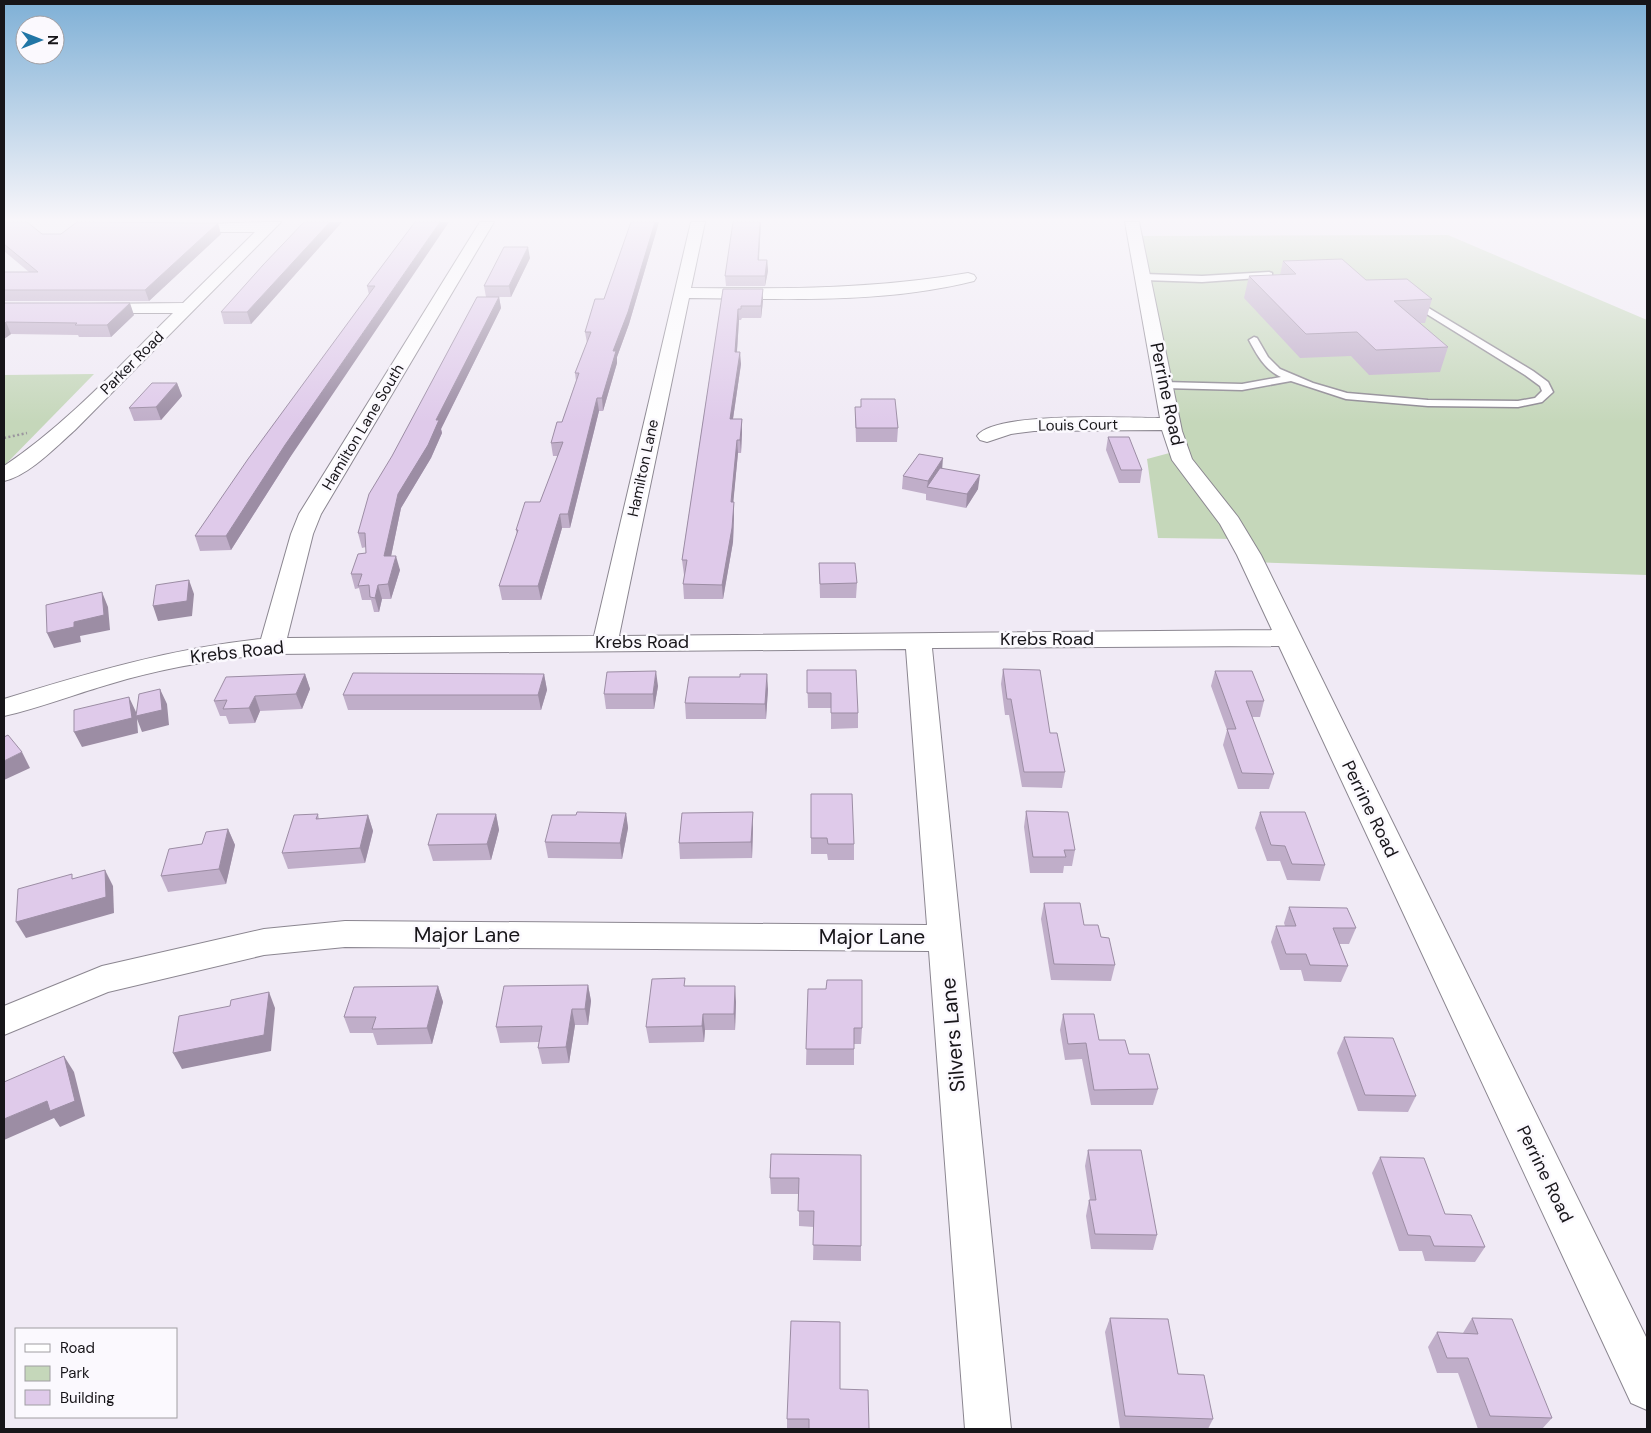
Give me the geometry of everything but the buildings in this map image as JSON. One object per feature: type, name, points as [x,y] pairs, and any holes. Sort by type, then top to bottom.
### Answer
[{"type":"street","name":"Parker Road","points":[[4,475],[38,453],[68,426],[207,289]]},
{"type":"street","name":"Hamilton Lane South","points":[[272,646],[302,534],[310,514],[446,289]]},
{"type":"street","points":[[682,289],[681,293],[846,292],[889,289]]},
{"type":"street","name":"Perrine Road","points":[[1146,289],[1171,424],[1182,460],[1230,522],[1249,555],[1647,1387]]},
{"type":"street","name":"Hamilton Lane","points":[[605,642],[681,293]]},
{"type":"street","points":[[79,308],[188,308]]},
{"type":"street","name":"Louis Court","points":[[987,436],[1007,428],[1034,425],[1171,424]]},
{"type":"street","name":"Krebs Road","points":[[4,708],[132,670],[191,656],[272,646],[1288,638]]},
{"type":"street","name":"Silvers Lane","points":[[918,640],[988,1429]]},
{"type":"street","name":"Major Lane","points":[[4,1021],[102,980],[264,942],[336,935],[944,938]]},
{"type":"lane","points":[[1254,340],[1264,358],[1276,370],[1291,378],[1346,396],[1428,403],[1518,404],[1538,400],[1548,392],[1544,384],[1529,373],[1429,310],[1404,297]]},
{"type":"lane","points":[[1164,385],[1242,387],[1291,378]]},
{"type":"green space","points":[[1150,289],[1574,289],[1647,320],[1647,575],[1245,562],[1234,539],[1158,538],[1147,459],[1177,451]]},
{"type":"green space","points":[[94,374],[4,466],[4,375]]}]
